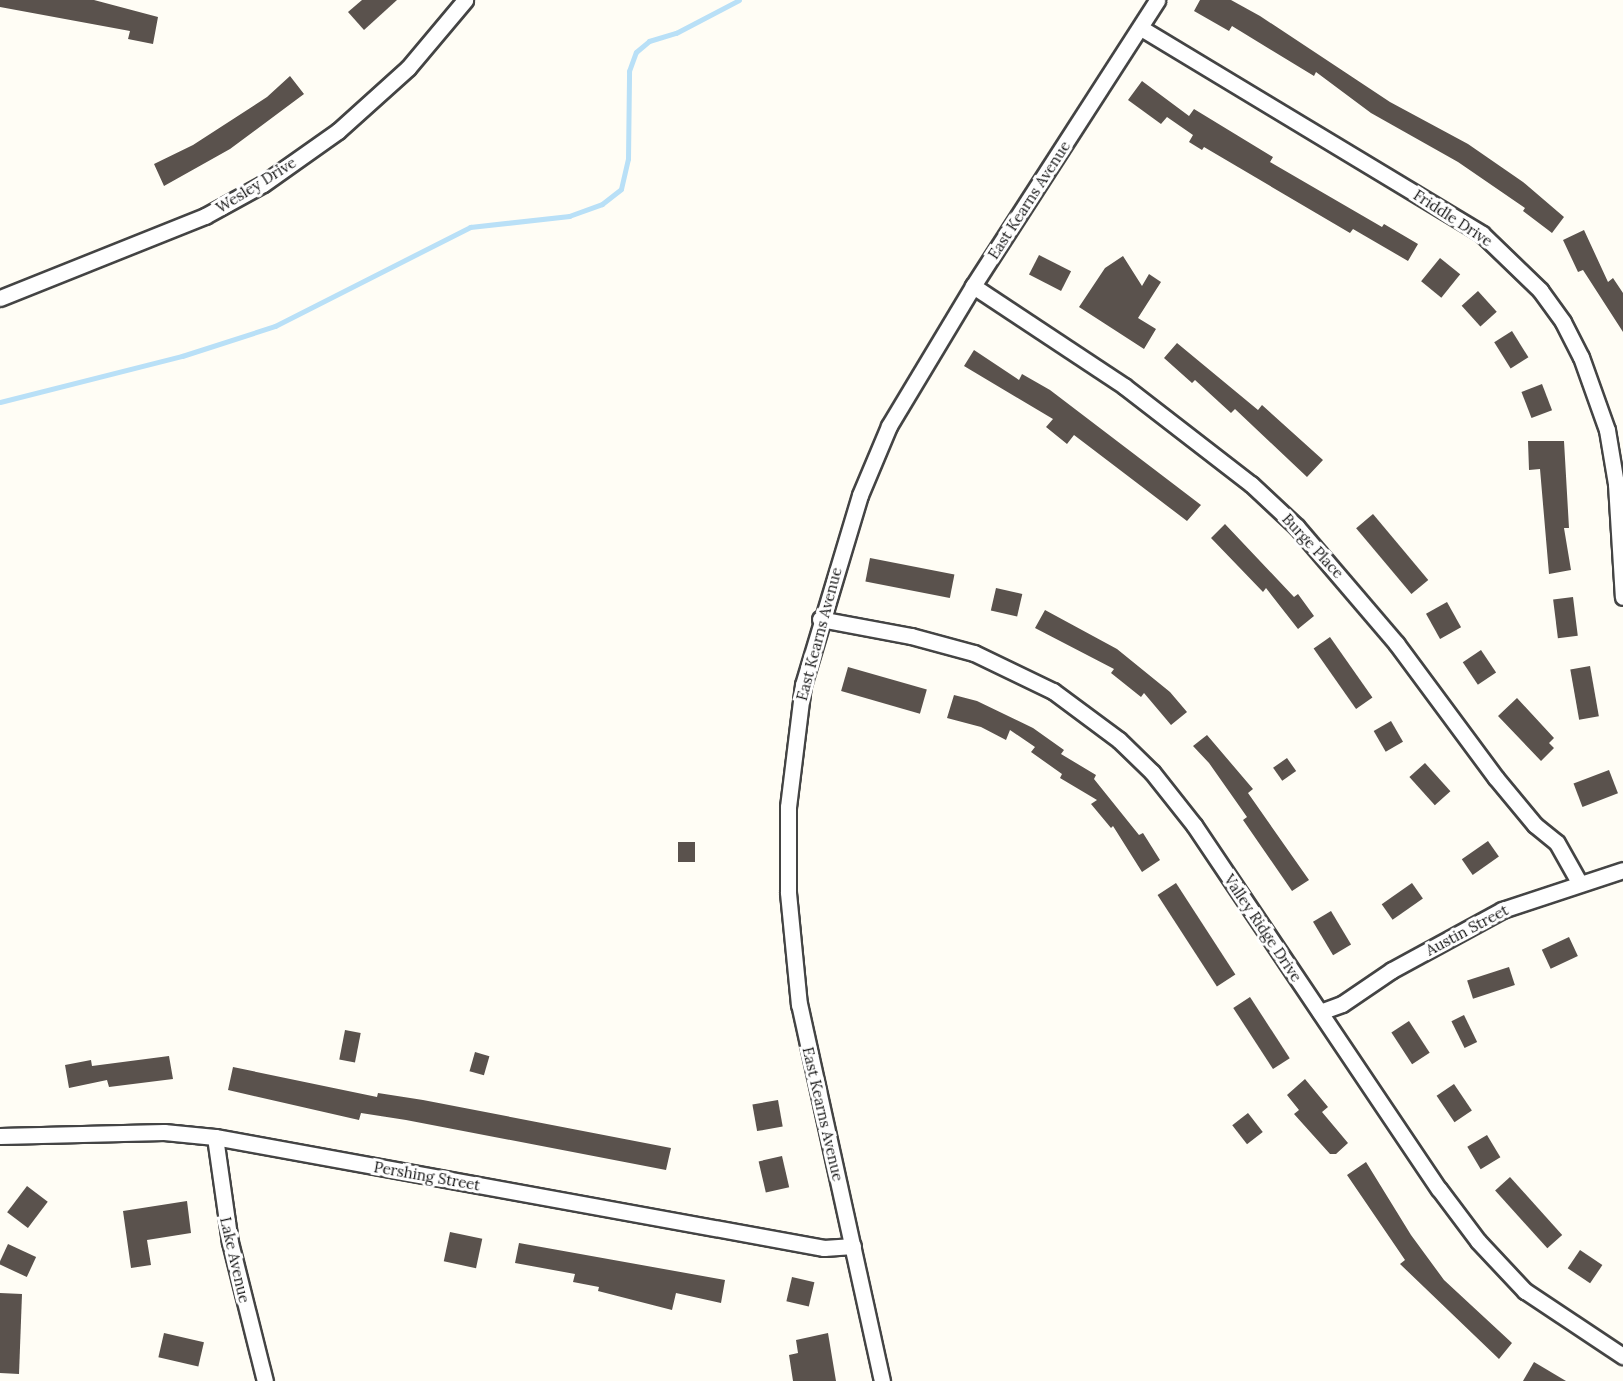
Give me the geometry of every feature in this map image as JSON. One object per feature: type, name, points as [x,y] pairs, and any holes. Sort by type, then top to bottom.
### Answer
[{"type":"street","name":"Wesley Drive","points":[[0,298],[205,216],[263,184],[338,130],[408,68],[465,0]]},
{"type":"street","name":"East Kearns Avenue","points":[[882,1381],[799,1005],[788,892],[792,760],[802,685],[860,495],[889,426],[973,286],[1157,0]]},
{"type":"street","name":"Friddle Drive","points":[[1141,28],[1482,234],[1540,290],[1563,321],[1581,357],[1607,430],[1616,484],[1623,597]]},
{"type":"street","name":"Burge Place","points":[[973,286],[1124,386],[1251,484],[1297,527],[1396,643],[1496,778],[1534,825],[1557,843],[1579,882]]},
{"type":"street","name":"Valley Ridge Drive","points":[[820,620],[911,636],[974,653],[1024,676],[1084,711],[1152,772],[1194,825],[1438,1190],[1478,1241],[1525,1291],[1623,1356]]},
{"type":"street","name":"Austin Street","points":[[1320,1012],[1342,1004],[1392,970],[1502,910],[1579,882],[1623,870]]},
{"type":"street","name":"Pershing Street","points":[[0,1136],[164,1132],[215,1137],[824,1248],[853,1246]]},
{"type":"street","name":"Lake Avenue","points":[[215,1137],[230,1242],[265,1381]]},
{"type":"building","points":[[0,0],[94,0],[158,17],[153,44],[128,39],[130,31],[0,7]]},
{"type":"building","points":[[362,0],[397,0],[364,30],[348,12]]},
{"type":"building","points":[[1200,0],[1231,0],[1260,16],[1390,102],[1468,144],[1523,182],[1564,217],[1552,233],[1523,211],[1525,208],[1458,162],[1371,113],[1316,72],[1314,76],[1232,26],[1229,31],[1194,11]]},
{"type":"building","points":[[290,76],[304,94],[230,149],[164,186],[154,164],[193,145],[267,97]]},
{"type":"building","points":[[1142,81],[1189,116],[1194,109],[1273,157],[1270,162],[1382,227],[1384,224],[1418,244],[1408,261],[1353,229],[1350,233],[1204,147],[1202,150],[1189,142],[1193,135],[1167,117],[1161,124],[1128,100]]},
{"type":"building","points":[[1584,230],[1608,282],[1613,278],[1623,293],[1623,332],[1583,270],[1578,272],[1563,240]]},
{"type":"building","points":[[1039,255],[1071,271],[1061,291],[1029,275]]},
{"type":"building","points":[[1123,256],[1142,286],[1149,274],[1161,282],[1138,318],[1156,329],[1144,349],[1079,307],[1105,268]]},
{"type":"building","points":[[1440,258],[1460,274],[1441,298],[1421,281]]},
{"type":"building","points":[[1478,291],[1497,312],[1480,327],[1462,306]]},
{"type":"building","points":[[1512,331],[1528,357],[1511,368],[1494,342]]},
{"type":"building","points":[[1177,343],[1258,410],[1262,405],[1323,460],[1307,477],[1235,409],[1231,413],[1195,380],[1192,383],[1164,358]]},
{"type":"building","points":[[974,350],[1019,380],[1022,374],[1050,390],[1201,505],[1187,521],[1074,435],[1067,444],[1046,427],[1053,419],[964,366]]},
{"type":"building","points":[[1542,384],[1552,410],[1531,418],[1521,392]]},
{"type":"building","points":[[1528,441],[1564,441],[1569,528],[1564,528],[1571,570],[1549,574],[1540,469],[1529,470]]},
{"type":"building","points":[[1373,514],[1428,580],[1411,594],[1356,528]]},
{"type":"building","points":[[1225,524],[1294,597],[1298,594],[1314,616],[1298,629],[1266,588],[1263,592],[1211,538]]},
{"type":"building","points":[[870,558],[954,574],[950,598],[865,582]]},
{"type":"building","points":[[996,588],[1022,594],[1017,616],[991,610]]},
{"type":"building","points":[[1573,597],[1578,636],[1558,638],[1553,599]]},
{"type":"building","points":[[1447,602],[1461,627],[1440,639],[1426,614]]},
{"type":"building","points":[[1045,610],[1117,649],[1170,692],[1187,712],[1171,725],[1144,693],[1141,697],[1111,673],[1114,669],[1035,628]]},
{"type":"building","points":[[1330,637],[1372,698],[1356,709],[1314,648]]},
{"type":"building","points":[[1481,650],[1496,672],[1478,685],[1463,662]]},
{"type":"building","points":[[1590,666],[1599,716],[1579,720],[1570,669]]},
{"type":"building","points":[[848,667],[927,690],[920,714],[841,691]]},
{"type":"building","points":[[954,695],[977,701],[1033,728],[1064,750],[1061,754],[1096,775],[1094,779],[1139,835],[1143,833],[1160,860],[1142,872],[1113,826],[1111,828],[1091,804],[1097,800],[1060,778],[1062,774],[1031,752],[1035,747],[1010,730],[1006,740],[981,727],[947,718]]},
{"type":"building","points":[[1517,698],[1554,738],[1549,743],[1554,748],[1541,761],[1498,716]]},
{"type":"building","points":[[1391,721],[1403,742],[1386,752],[1374,731]]},
{"type":"building","points":[[1207,735],[1253,789],[1248,793],[1309,880],[1292,891],[1243,820],[1247,817],[1209,763],[1193,746]]},
{"type":"building","points":[[1287,758],[1296,771],[1282,781],[1273,768]]},
{"type":"building","points":[[1425,763],[1450,791],[1435,805],[1409,777]]},
{"type":"building","points":[[1609,770],[1618,793],[1582,807],[1574,784]]},
{"type":"building","points":[[1488,841],[1499,857],[1473,875],[1462,859]]},
{"type":"building","points":[[678,842],[695,842],[695,862],[678,862]]},
{"type":"building","points":[[1176,883],[1235,974],[1217,986],[1158,895]]},
{"type":"building","points":[[1412,883],[1423,899],[1393,920],[1382,904]]},
{"type":"building","points":[[1331,911],[1351,944],[1333,955],[1313,922]]},
{"type":"building","points":[[1569,937],[1578,956],[1551,969],[1542,950]]},
{"type":"building","points":[[1509,967],[1515,985],[1473,999],[1467,981]]},
{"type":"building","points":[[1250,997],[1290,1058],[1273,1069],[1233,1008]]},
{"type":"building","points":[[1464,1015],[1477,1042],[1465,1048],[1451,1021]]},
{"type":"building","points":[[1409,1021],[1430,1053],[1412,1064],[1391,1032]]},
{"type":"building","points":[[345,1030],[361,1033],[355,1063],[339,1059]]},
{"type":"building","points":[[475,1052],[489,1056],[484,1075],[469,1071]]},
{"type":"building","points":[[169,1056],[173,1079],[109,1087],[107,1080],[69,1088],[65,1065],[91,1060],[92,1066]]},
{"type":"building","points":[[233,1067],[377,1097],[378,1093],[423,1100],[671,1148],[666,1170],[406,1120],[361,1113],[359,1120],[228,1090]]},
{"type":"building","points":[[1305,1079],[1328,1107],[1322,1112],[1348,1143],[1336,1154],[1330,1154],[1294,1114],[1299,1110],[1287,1095]]},
{"type":"building","points":[[1454,1084],[1472,1111],[1454,1122],[1437,1096]]},
{"type":"building","points":[[778,1100],[783,1127],[757,1131],[752,1105]]},
{"type":"building","points":[[1248,1113],[1263,1132],[1247,1144],[1232,1125]]},
{"type":"building","points":[[1487,1135],[1500,1157],[1481,1169],[1467,1147]]},
{"type":"building","points":[[782,1156],[789,1187],[766,1193],[759,1161]]},
{"type":"building","points":[[1366,1162],[1411,1235],[1444,1280],[1512,1343],[1499,1359],[1400,1264],[1405,1260],[1347,1175]]},
{"type":"building","points":[[1510,1177],[1562,1235],[1547,1248],[1495,1190]]},
{"type":"building","points":[[27,1186],[48,1202],[28,1228],[7,1212]]},
{"type":"building","points":[[187,1201],[191,1233],[147,1240],[151,1265],[131,1268],[123,1211]]},
{"type":"building","points":[[450,1232],[482,1239],[476,1268],[444,1261]]},
{"type":"building","points":[[519,1243],[725,1280],[721,1303],[676,1293],[672,1310],[598,1291],[599,1287],[573,1282],[575,1274],[515,1263]]},
{"type":"building","points":[[8,1244],[36,1257],[27,1277],[0,1265]]},
{"type":"building","points":[[1580,1250],[1602,1265],[1590,1283],[1568,1268]]},
{"type":"building","points":[[792,1277],[814,1282],[809,1307],[786,1301]]},
{"type":"building","points":[[0,1293],[22,1294],[19,1374],[0,1373]]},
{"type":"building","points":[[164,1333],[204,1342],[198,1367],[158,1357]]},
{"type":"building","points":[[828,1333],[836,1381],[793,1381],[789,1355],[798,1353],[796,1340]]},
{"type":"building","points":[[1534,1362],[1566,1381],[1523,1381]]},
{"type":"waterway","points":[[0,402],[182,356],[275,326],[470,227],[569,216],[602,204],[621,189],[628,159],[629,71],[636,52],[649,41],[676,33],[739,0]]}]
